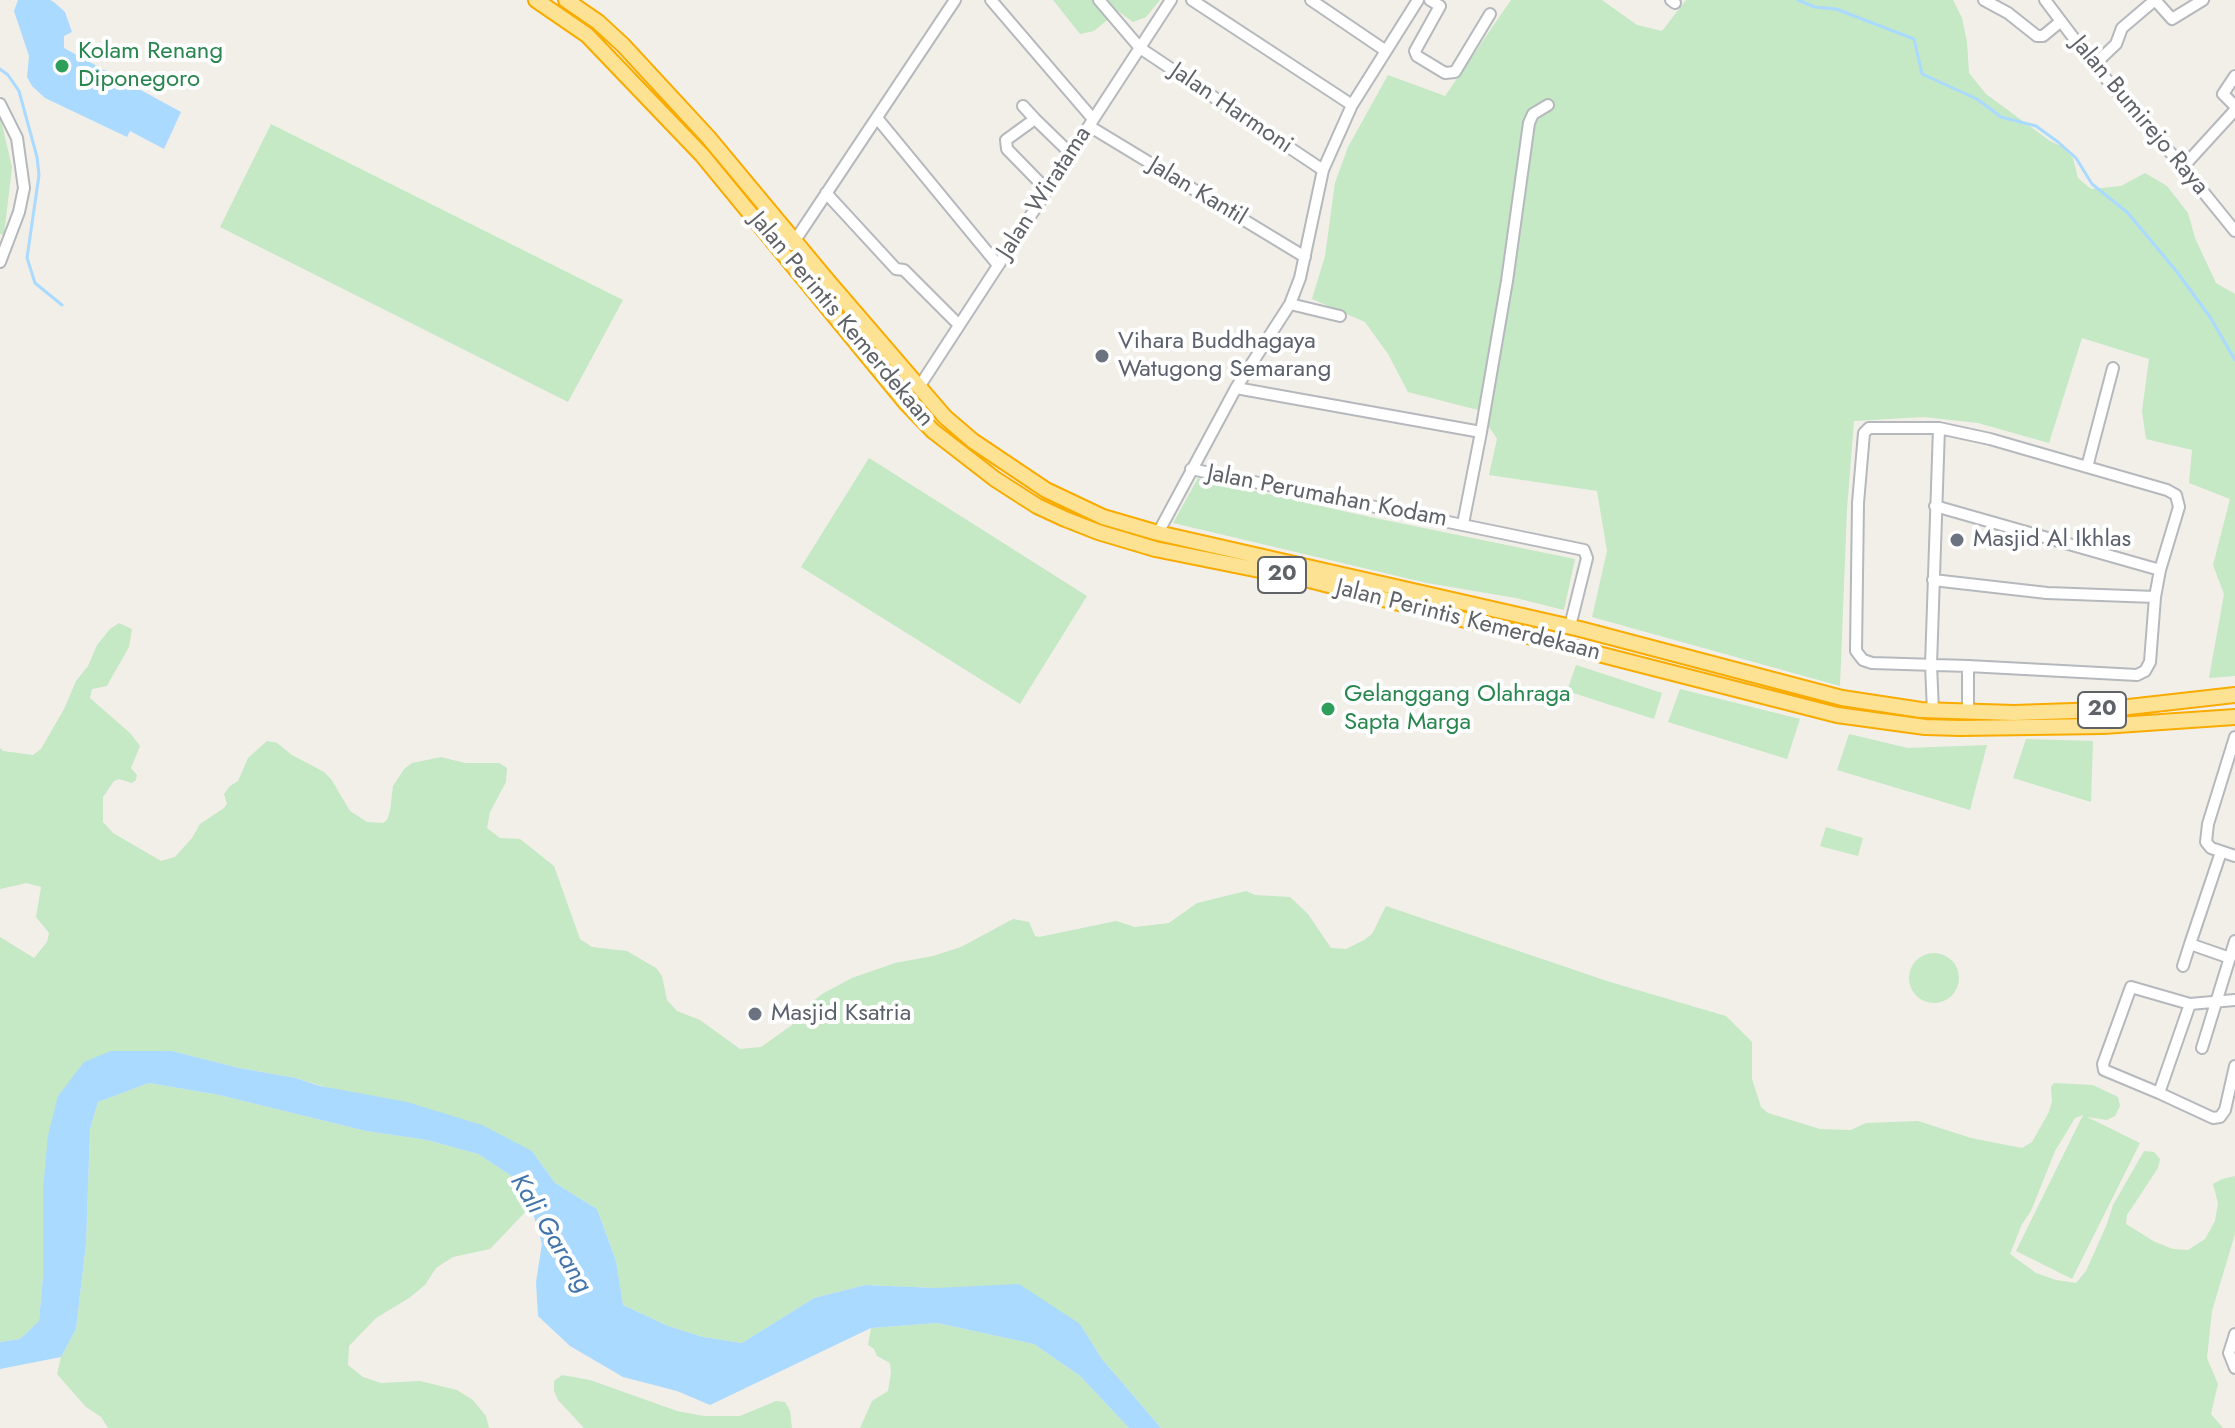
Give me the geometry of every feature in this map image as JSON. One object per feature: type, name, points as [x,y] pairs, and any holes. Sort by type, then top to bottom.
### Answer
[{"type":"highway","name":"Jalan Perintis Kemerdekaan","points":[[536,0],[587,35],[790,247],[945,417],[973,441],[1046,490],[1103,517],[1837,715],[1925,727],[1968,728],[2103,726],[2235,717]]},
{"type":"highway","name":"Jalan Perintis Kemerdekaan","points":[[566,0],[598,22],[623,45],[708,137],[906,403],[933,431],[970,462],[1037,506],[1076,524],[1128,542],[1570,626],[1811,691],[1933,711],[2102,710],[2235,695]]},
{"type":"highway","points":[[1968,712],[1968,728]]},
{"type":"street","points":[[790,247],[955,0]]},
{"type":"street","name":"Jalan Kantil","points":[[991,0],[1091,122],[1305,257]]},
{"type":"street","name":"Jalan Harmoni","points":[[1099,0],[1140,48],[1323,170]]},
{"type":"street","name":"Jalan Wiratama","points":[[919,387],[1171,0]]},
{"type":"street","points":[[1192,0],[1352,105]]},
{"type":"street","points":[[1311,0],[1386,51]]},
{"type":"street","name":"Jalan Perumahan Kodam","points":[[1158,533],[1236,388],[1290,304],[1305,257],[1323,170],[1352,105],[1418,0]]},
{"type":"street","points":[[1984,0],[2008,13],[2037,36],[2043,36],[2060,22]]},
{"type":"street","name":"Jalan Bumirejo Raya","points":[[2045,0],[2094,65],[2235,231]]},
{"type":"street","points":[[2094,65],[2116,44],[2122,28],[2155,0],[2172,19],[2203,0]]},
{"type":"street","points":[[1438,2],[1415,51],[1417,56],[1445,73],[1455,72],[1490,14]]},
{"type":"street","points":[[2183,167],[2235,108],[2223,94],[2235,76]]},
{"type":"street","points":[[0,104],[17,138],[24,188],[19,212],[3,241],[0,262]]},
{"type":"street","name":"Jalan Perumahan Kodam","points":[[1463,524],[1507,281],[1529,123],[1533,114],[1548,105]]},
{"type":"street","points":[[1023,106],[1070,153]]},
{"type":"street","points":[[877,118],[998,265]]},
{"type":"street","points":[[1035,119],[1004,143],[1046,189]]},
{"type":"street","points":[[826,193],[896,269],[904,270],[959,325]]},
{"type":"street","points":[[1290,304],[1340,316]]},
{"type":"street","points":[[2087,467],[2113,368]]},
{"type":"street","points":[[1236,388],[1481,432]]},
{"type":"street","points":[[1869,428],[1939,428],[1990,439],[2176,495],[2179,507],[2160,570],[2150,662],[2145,671],[2137,675],[1872,663],[1863,660],[1856,651],[1858,503],[1864,433],[1869,428]]},
{"type":"street","points":[[1933,711],[1931,665],[1939,428]]},
{"type":"street","name":"Jalan Perumahan Kodam","points":[[1191,469],[1584,550],[1587,558],[1570,626]]},
{"type":"street","points":[[1935,506],[2160,570]]},
{"type":"street","points":[[1933,580],[2047,593],[2155,597]]},
{"type":"street","points":[[1968,666],[1968,712]]},
{"type":"street","points":[[2235,737],[2206,842],[2221,852],[2235,856]]},
{"type":"street","points":[[2183,966],[2221,852]]},
{"type":"street","points":[[2202,1048],[2235,941]]},
{"type":"street","points":[[2190,944],[2230,958]]},
{"type":"street","points":[[2235,1000],[2190,1004],[2131,987],[2103,1064],[2104,1070],[2213,1118],[2220,1117],[2225,1110],[2235,1066]]},
{"type":"street","points":[[2159,1093],[2190,1004]]},
{"type":"street","points":[[2235,1334],[2229,1353],[2235,1368]]},
{"type":"green space","points":[[1053,0],[1160,0],[1146,17],[1133,22],[1118,11],[1094,31],[1080,34]]},
{"type":"green space","points":[[1511,0],[1602,0],[1637,25],[1662,31],[1686,0],[1953,0],[1962,18],[1969,73],[1986,94],[2050,141],[2063,147],[2073,158],[2078,178],[2091,189],[2121,186],[2145,173],[2167,186],[2188,213],[2195,238],[2216,283],[2235,294],[2235,676],[2209,678],[2224,594],[2213,565],[2230,499],[2189,483],[2192,450],[2146,439],[2142,411],[2149,359],[2082,338],[2049,443],[1978,423],[1924,417],[1854,421],[1840,686],[1592,617],[1607,551],[1597,491],[1489,475],[1497,439],[1478,410],[1408,392],[1388,354],[1365,322],[1312,299],[1325,256],[1335,183],[1348,147],[1388,75],[1445,96]]},
{"type":"green space","points":[[0,116],[12,167],[4,235],[0,234]]},
{"type":"green space","points":[[271,124],[623,300],[568,402],[220,227]]},
{"type":"green space","points":[[869,458],[1087,596],[1020,704],[801,567]]},
{"type":"green space","points":[[1198,478],[1575,559],[1564,610],[1516,598],[1427,583],[1173,523]]},
{"type":"green space","points":[[119,623],[132,629],[129,647],[107,686],[92,689],[90,698],[130,733],[140,746],[131,768],[137,775],[136,780],[132,783],[119,779],[114,781],[103,797],[103,822],[113,833],[161,861],[175,857],[200,824],[224,808],[227,804],[224,794],[238,781],[248,758],[267,741],[277,743],[324,772],[350,811],[367,822],[383,823],[387,820],[393,786],[412,763],[441,757],[465,763],[499,763],[507,768],[506,782],[490,812],[487,828],[500,838],[520,839],[554,866],[580,939],[592,947],[627,951],[656,968],[662,976],[667,1000],[677,1011],[700,1020],[740,1049],[761,1047],[792,1025],[801,1011],[822,994],[852,978],[895,963],[961,947],[1013,919],[1029,922],[1035,936],[1039,937],[1116,921],[1135,927],[1169,923],[1197,903],[1246,891],[1255,895],[1290,897],[1308,914],[1331,948],[1346,949],[1372,934],[1386,906],[1610,982],[1726,1016],[1752,1042],[1752,1079],[1761,1107],[1768,1113],[1820,1129],[1851,1130],[1866,1123],[1918,1121],[1971,1138],[2022,1148],[2032,1142],[2049,1112],[2054,1083],[2093,1085],[2118,1097],[2120,1106],[2115,1116],[2107,1120],[2087,1117],[2140,1143],[2072,1279],[2016,1251],[2083,1115],[2075,1118],[2055,1151],[2010,1254],[2036,1273],[2076,1283],[2086,1271],[2113,1205],[2144,1151],[2154,1152],[2160,1159],[2158,1168],[2127,1215],[2126,1224],[2155,1242],[2173,1249],[2188,1250],[2205,1239],[2215,1221],[2218,1203],[2213,1184],[2235,1176],[2235,1234],[2212,1311],[2207,1358],[2218,1384],[2211,1414],[2223,1428],[1161,1428],[1102,1359],[1080,1324],[936,1288],[865,1285],[814,1298],[742,1343],[703,1337],[668,1326],[623,1305],[616,1261],[597,1209],[555,1183],[532,1151],[296,1078],[172,1051],[111,1051],[43,1189],[43,1276],[39,1321],[20,1339],[0,1342],[0,937],[34,958],[47,942],[49,933],[36,917],[41,887],[27,883],[0,889],[0,748],[33,755],[41,749],[97,645]]},
{"type":"green space","points":[[1576,665],[1662,693],[1654,719],[1567,691]]},
{"type":"green space","points":[[1680,689],[1800,719],[1787,759],[1668,722]]},
{"type":"green space","points":[[1849,734],[1908,748],[1987,745],[1970,810],[1837,770]]},
{"type":"green space","points":[[2026,739],[2093,741],[2091,802],[2013,778]]},
{"type":"green space","points":[[1826,827],[1863,838],[1858,856],[1820,846]]},
{"type":"green space","points":[[1934,953],[1952,960],[1959,978],[1952,996],[1934,1003],[1916,996],[1909,978],[1916,960]]},
{"type":"green space","points":[[149,1083],[219,1095],[366,1131],[427,1140],[478,1154],[513,1177],[531,1206],[490,1249],[453,1257],[436,1268],[425,1285],[376,1318],[349,1346],[348,1365],[363,1377],[381,1383],[420,1381],[457,1390],[473,1400],[486,1416],[489,1428],[108,1428],[101,1417],[86,1407],[57,1374],[61,1357],[76,1329],[86,1244],[90,1129],[98,1102]]},
{"type":"green space","points":[[937,1323],[1034,1344],[1080,1376],[1129,1428],[860,1428],[872,1401],[888,1391],[891,1373],[890,1363],[877,1356],[868,1345],[871,1328]]},
{"type":"green space","points":[[562,1375],[590,1380],[677,1411],[704,1416],[740,1416],[776,1401],[785,1402],[790,1411],[792,1428],[584,1428],[558,1400],[554,1391],[554,1381]]},
{"type":"water","name":"Kolam Renang Diponegoro","points":[[18,0],[54,2],[65,12],[72,32],[64,36],[64,48],[181,112],[164,149],[130,131],[127,137],[45,98],[32,86],[27,77],[29,56],[14,11]]},
{"type":"water","name":"Kali Garang","points":[[111,1051],[172,1051],[320,1086],[407,1102],[482,1125],[532,1151],[555,1183],[597,1209],[616,1261],[623,1305],[668,1326],[703,1337],[742,1343],[814,1298],[865,1285],[936,1288],[1019,1284],[1080,1324],[1102,1359],[1161,1428],[1129,1428],[1080,1376],[1034,1344],[937,1323],[871,1328],[710,1405],[677,1391],[623,1377],[570,1346],[538,1316],[536,1282],[542,1244],[531,1206],[513,1177],[478,1154],[427,1140],[366,1131],[219,1095],[149,1083],[98,1102],[90,1129],[86,1244],[76,1329],[61,1357],[0,1369],[0,1342],[20,1339],[39,1321],[43,1276],[43,1189],[48,1135],[58,1096],[84,1062]]},
{"type":"waterway","points":[[1798,0],[1815,7],[1836,9],[1914,39],[1922,74],[1977,99],[2001,117],[2036,126],[2058,142],[2076,158],[2092,184],[2128,213],[2177,272],[2210,317],[2235,360]]},
{"type":"waterway","points":[[0,69],[19,91],[37,157],[39,175],[27,258],[35,283],[62,305]]},
{"type":"place","name":"Kolam Renang Diponegoro","points":[[62,66]]},
{"type":"place","name":"Vihara Buddhagaya Watugong Semarang","points":[[1102,356]]},
{"type":"place","name":"Masjid Al Ikhlas","points":[[1957,540]]},
{"type":"place","name":"Gelanggang Olahraga Sapta Marga","points":[[1328,709]]},
{"type":"place","name":"Masjid Ksatria","points":[[755,1014]]}]
